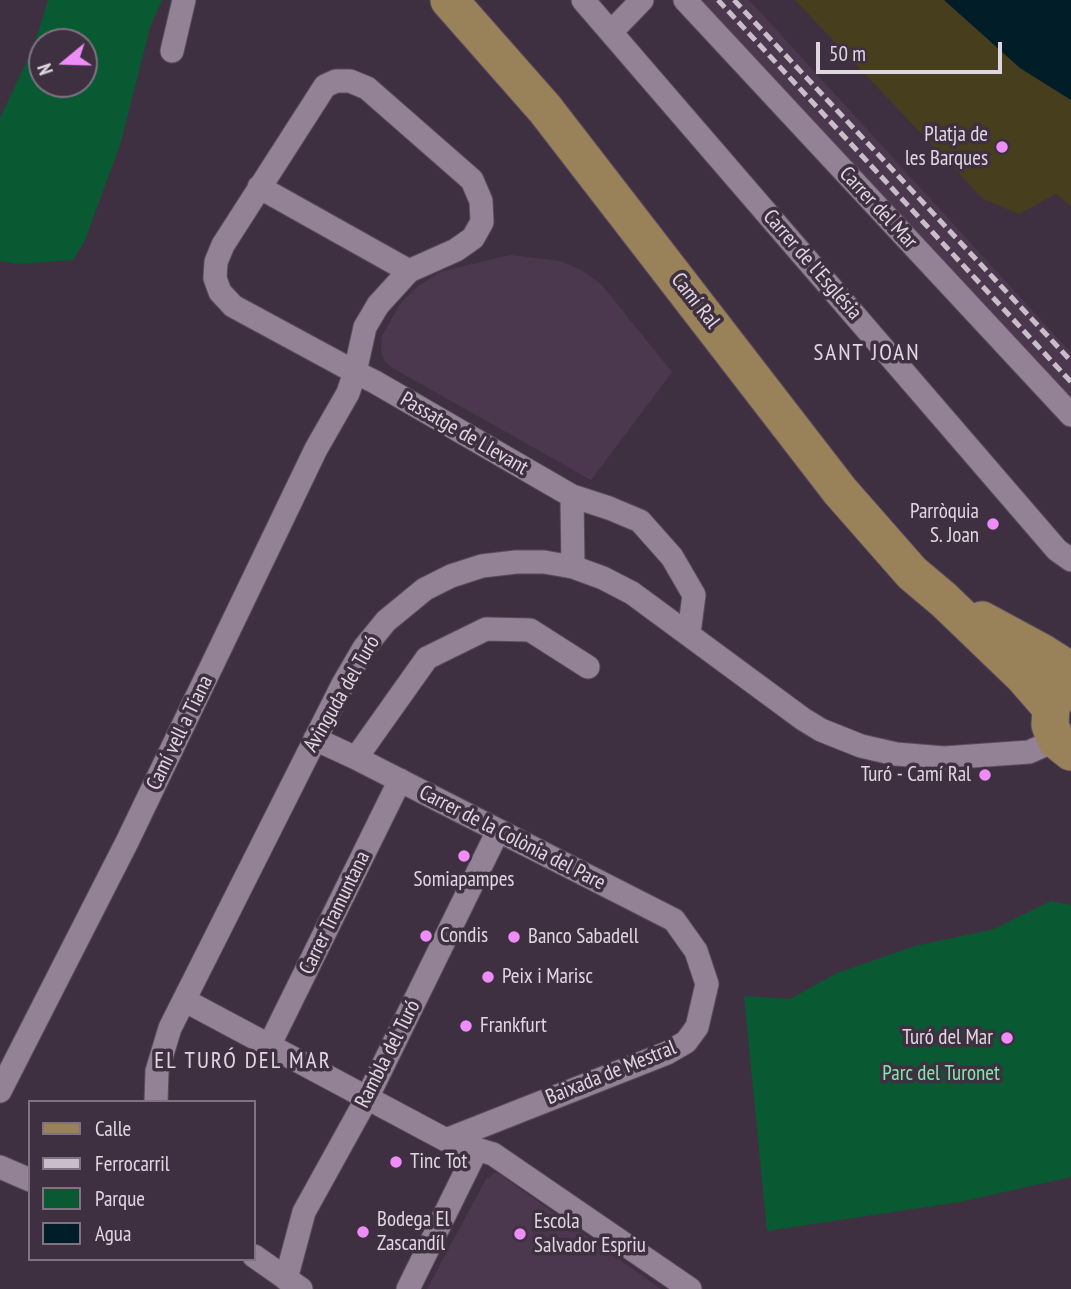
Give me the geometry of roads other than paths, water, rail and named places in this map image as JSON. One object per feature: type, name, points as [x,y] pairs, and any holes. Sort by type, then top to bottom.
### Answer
[{"type":"main road","name":"Camí Ral","points":[[449,0],[545,109],[840,491],[912,573],[1024,677],[1062,722]]},
{"type":"main road","name":"Camí Ral","points":[[944,600],[1071,671]]},
{"type":"street","points":[[172,51],[184,0]]},
{"type":"street","name":"Carrer de l'Església","points":[[583,0],[1048,540],[1071,560]]},
{"type":"street","points":[[611,32],[642,0]]},
{"type":"street","name":"Carrer del Mar","points":[[685,0],[981,314],[1071,415]]},
{"type":"street","name":"Passatge de Llevant","points":[[355,372],[365,327],[378,305],[409,271],[456,250],[473,238],[482,222],[481,201],[471,180],[367,88],[350,81],[336,81],[326,86],[223,245],[216,262],[215,278],[220,292],[233,306],[572,496],[640,521],[672,557],[694,595],[689,633]]},
{"type":"street","points":[[259,187],[409,271]]},
{"type":"street","name":"Camí vell a Tiana","points":[[0,1091],[127,842],[316,449],[348,393],[355,372]]},
{"type":"street","points":[[572,496],[573,567]]},
{"type":"street","name":"Avinguda del Turó","points":[[156,1100],[157,1071],[162,1052],[184,1000],[315,739],[364,648],[386,621],[425,589],[451,576],[482,566],[535,562],[573,567],[603,578],[632,593],[689,633],[803,719],[821,730],[861,746],[897,754],[944,758],[1029,752],[1062,722]]},
{"type":"street","points":[[356,758],[428,658],[486,629],[530,630],[588,667]]},
{"type":"street","name":"Carrer de la Colònia del Pare","points":[[315,739],[674,920],[696,951]]},
{"type":"street","name":"Carrer Tramuntana","points":[[269,1046],[400,780]]},
{"type":"street","name":"Rambla del Turó","points":[[293,1284],[304,1212],[367,1097],[498,831]]},
{"type":"street","name":"Baixada de Mestral","points":[[446,1140],[667,1053],[686,1042],[697,1027],[707,984],[696,951]]},
{"type":"street","points":[[184,1000],[446,1140],[494,1153],[690,1289]]},
{"type":"street","points":[[408,1289],[477,1149]]},
{"type":"street","points":[[0,1167],[28,1179]]},
{"type":"street","points":[[256,1257],[293,1284]]},
{"type":"water","points":[[944,0],[1071,0],[1071,100],[1020,68]]},
{"type":"railway","points":[[718,0],[1071,382]]},
{"type":"railway","points":[[734,0],[1071,361]]},
{"type":"place","name":"Platja de les Barques","points":[[1002,147]]},
{"type":"place","name":"Parròquia S. Joan","points":[[993,524]]},
{"type":"place","name":"Turó - Camí Ral","points":[[985,775]]},
{"type":"place","name":"Somiapampes","points":[[464,856]]},
{"type":"place","name":"Condis","points":[[426,936]]},
{"type":"place","name":"Banco Sabadell","points":[[514,937]]},
{"type":"place","name":"Peix i Marisc","points":[[488,977]]},
{"type":"place","name":"Frankfurt","points":[[466,1026]]},
{"type":"place","name":"Turó del Mar","points":[[1007,1038]]},
{"type":"place","name":"Tinc Tot","points":[[396,1162]]},
{"type":"place","name":"Bodega El Zascandíl","points":[[363,1232]]},
{"type":"place","name":"Escola Salvador Espriu","points":[[520,1234]]},
{"type":"district","name":"SANT JOAN","points":[[867,353]]},
{"type":"district","name":"EL TURÓ DEL MAR","points":[[243,1061]]},
{"type":"park label","name":"Parc del Turonet","points":[[941,1074]]}]
